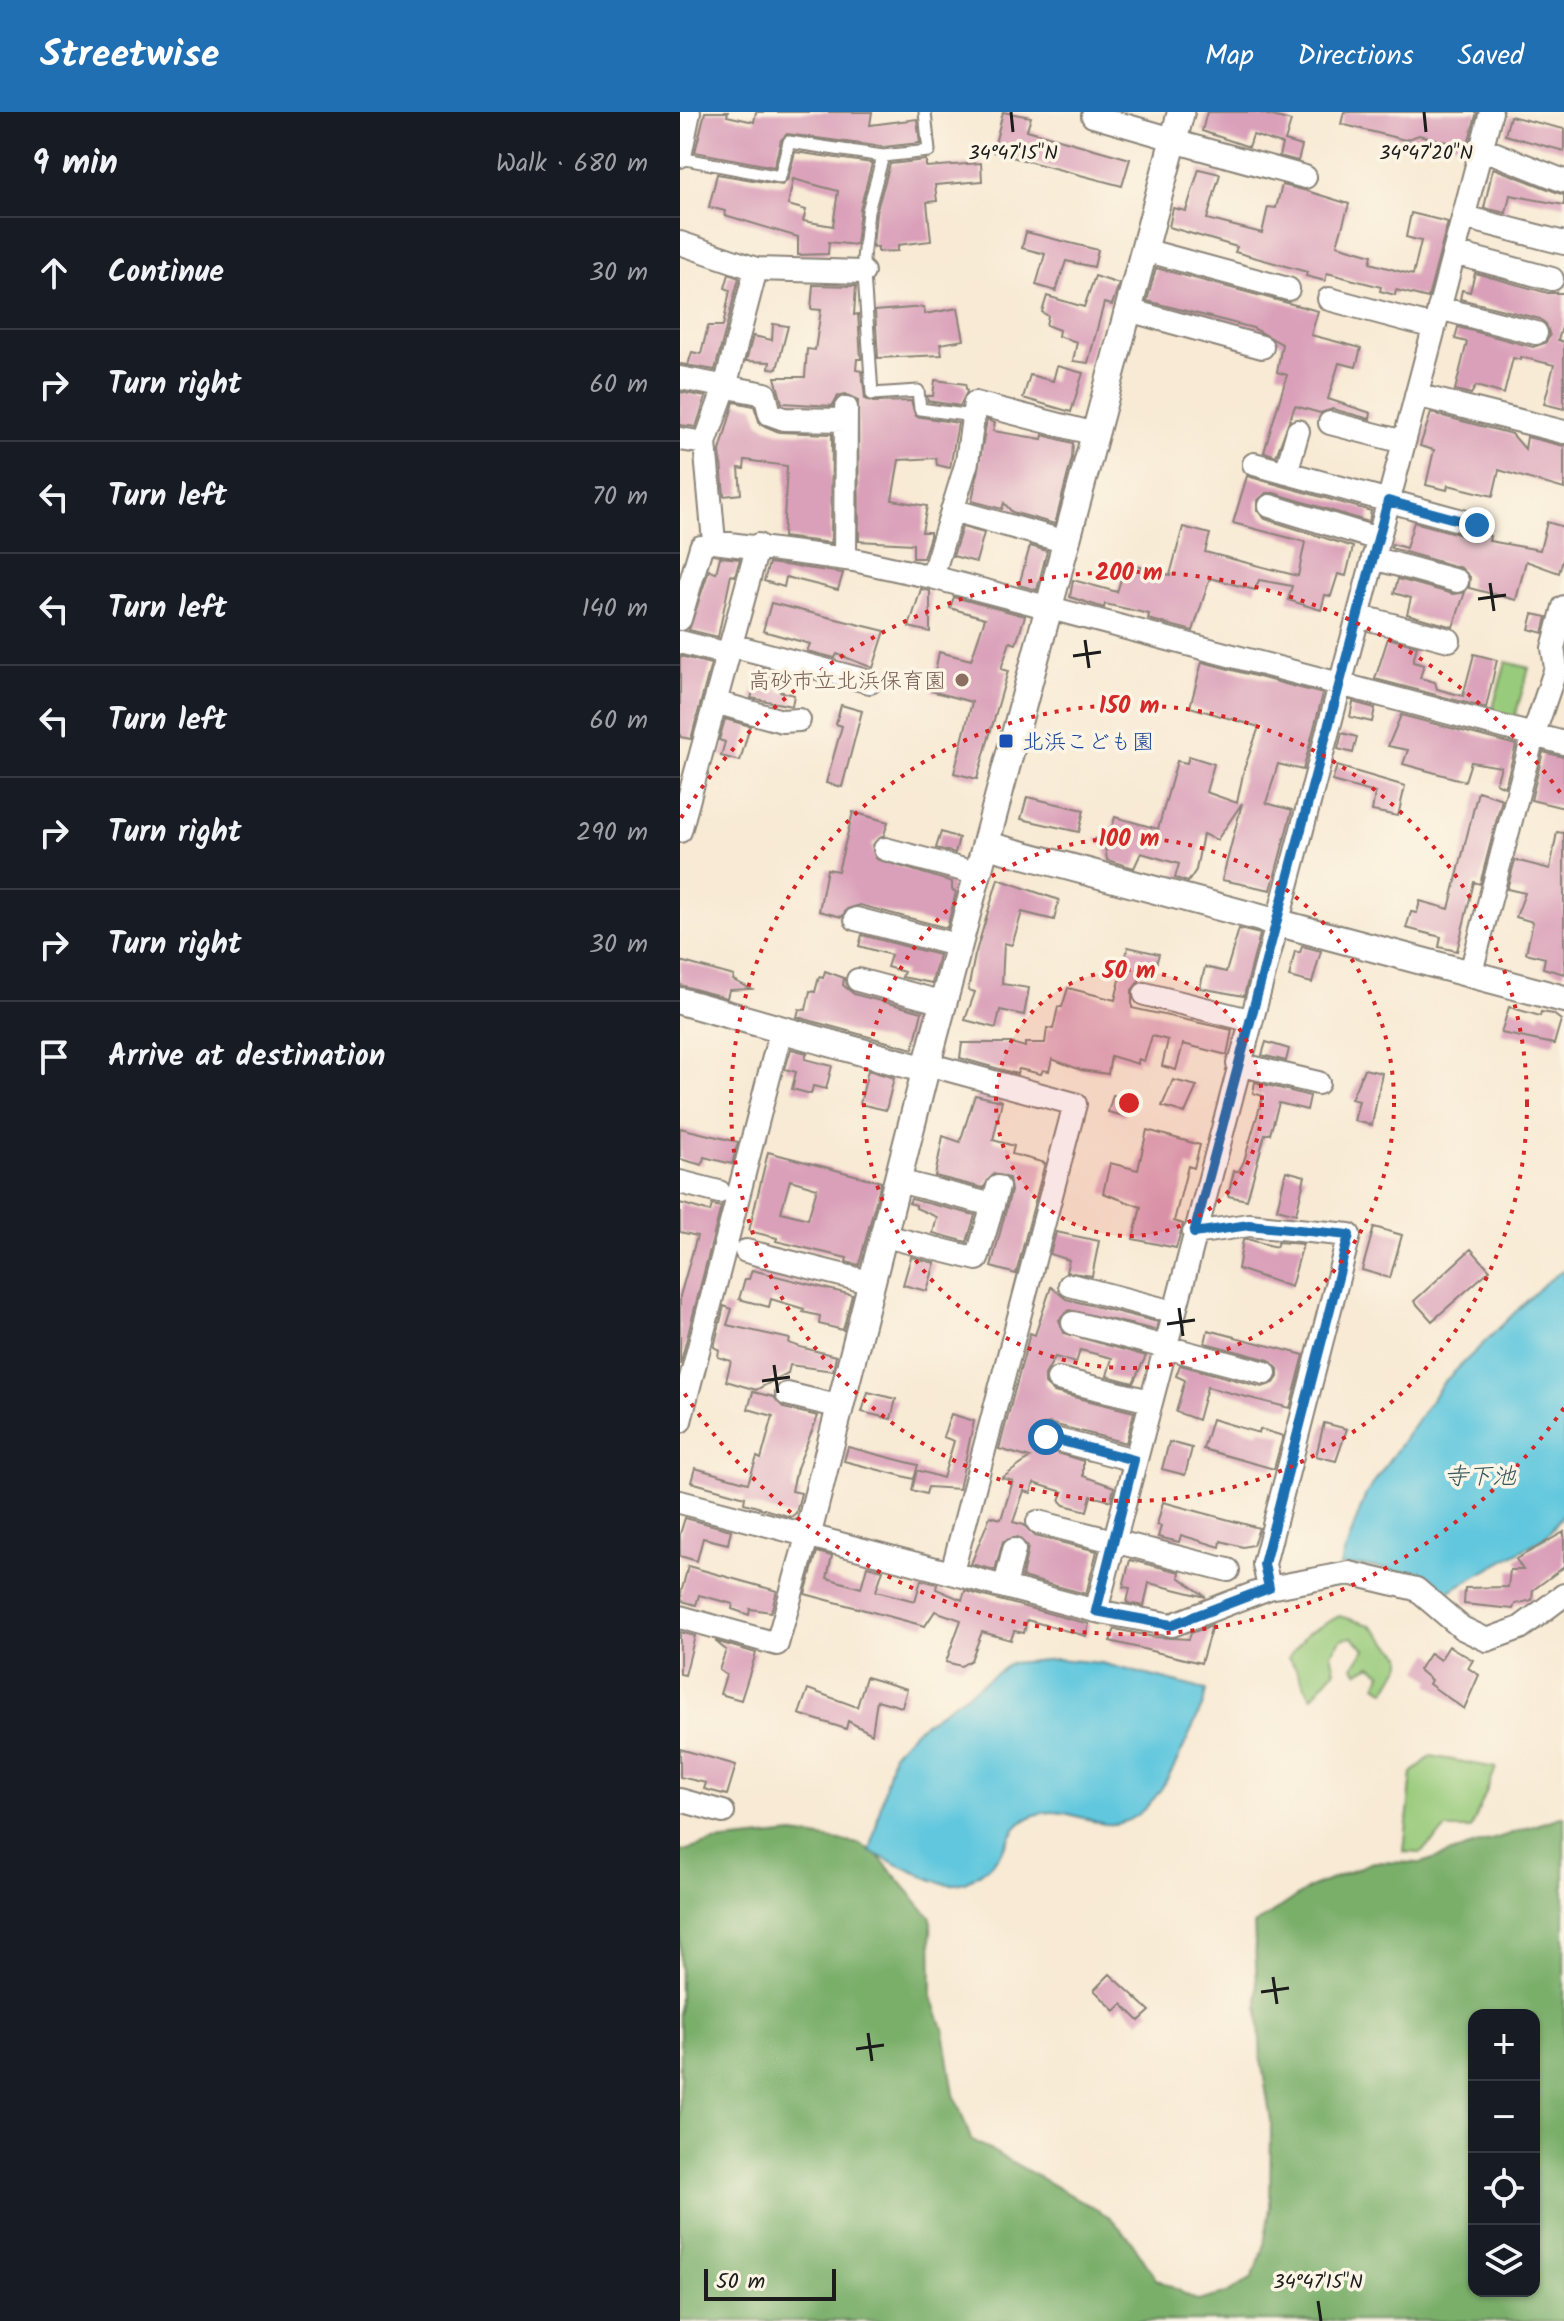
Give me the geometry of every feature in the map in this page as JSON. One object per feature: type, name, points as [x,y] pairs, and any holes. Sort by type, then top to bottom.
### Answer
[{"type":"street","points":[[681,148],[689,112]]},
{"type":"street","points":[[680,1617],[777,1644],[1181,112]]},
{"type":"street","points":[[1096,1611],[1249,1020],[1491,112]]},
{"type":"street","points":[[1093,116],[1305,177]]},
{"type":"street","points":[[1481,148],[1564,181]]},
{"type":"street","points":[[1464,217],[1564,243]]},
{"type":"street","points":[[680,243],[756,269],[863,272]]},
{"type":"street","points":[[1144,250],[1288,289]]},
{"type":"street","points":[[1454,253],[1552,279]]},
{"type":"street","points":[[680,619],[698,546],[705,443],[725,387],[756,269]]},
{"type":"street","points":[[1329,299],[1536,333]]},
{"type":"street","points":[[1128,310],[1262,347]]},
{"type":"street","points":[[680,378],[765,394],[774,416],[846,414],[845,559]]},
{"type":"street","points":[[1416,395],[1564,432]]},
{"type":"street","points":[[932,577],[967,462],[975,403],[1095,434]]},
{"type":"street","points":[[1330,423],[1404,442]]},
{"type":"street","points":[[1286,473],[1298,431]]},
{"type":"street","points":[[680,439],[705,443]]},
{"type":"street","points":[[1254,464],[1477,525]]},
{"type":"street","points":[[1270,506],[1457,581]]},
{"type":"street","points":[[952,510],[1067,542]]},
{"type":"street","points":[[698,546],[758,545],[932,577],[1564,743]]},
{"type":"street","points":[[681,820],[690,758],[715,702],[758,545]]},
{"type":"street","points":[[1471,972],[1533,736],[1556,668],[1553,648],[1564,607]]},
{"type":"street","points":[[1358,616],[1449,640]]},
{"type":"street","points":[[680,642],[870,682]]},
{"type":"street","points":[[715,702],[782,721],[799,720]]},
{"type":"street","points":[[987,845],[1564,999]]},
{"type":"street","points":[[885,849],[979,874]]},
{"type":"street","points":[[856,919],[960,946]]},
{"type":"street","points":[[871,978],[944,1003]]},
{"type":"street","points":[[1145,995],[1249,1020]]},
{"type":"street","points":[[680,1001],[781,1030],[1075,1104],[952,1572]]},
{"type":"street","points":[[680,1421],[781,1030]]},
{"type":"street","points":[[1238,1064],[1318,1083]]},
{"type":"street","points":[[885,1236],[977,1259],[995,1196],[898,1181]]},
{"type":"street","points":[[1194,1233],[1249,1225],[1349,1235],[1264,1564],[1269,1588]]},
{"type":"street","points":[[746,1251],[873,1283]]},
{"type":"street","points":[[1070,1285],[1173,1312]]},
{"type":"street","points":[[1073,1323],[1265,1373]]},
{"type":"street","points":[[1058,1379],[1150,1401]]},
{"type":"street","points":[[787,1394],[841,1407]]},
{"type":"street","points":[[1046,1437],[1134,1460]]},
{"type":"street","points":[[680,1502],[1096,1611],[1172,1625],[1269,1588],[1349,1573],[1416,1589],[1462,1628],[1487,1640],[1520,1628],[1564,1595]]},
{"type":"street","points":[[1038,1522],[1114,1541],[1190,1550],[1228,1570]]},
{"type":"street","points":[[1005,1586],[1014,1550]]},
{"type":"street","points":[[680,1800],[723,1812]]},
{"type":"lane","points":[[681,148],[780,177],[789,142],[883,156],[929,151],[925,112]]},
{"type":"lane","points":[[883,156],[868,211],[863,272],[872,394],[918,391],[920,409],[973,416]]},
{"type":"green space","points":[[1506,662],[1529,668],[1513,723],[1490,718]]},
{"type":"green space","points":[[1339,1616],[1370,1625],[1402,1656],[1402,1663],[1386,1691],[1377,1685],[1381,1673],[1371,1665],[1358,1672],[1353,1667],[1365,1649],[1352,1637],[1342,1639],[1331,1653],[1335,1670],[1312,1697],[1308,1692],[1288,1658],[1308,1633]]},
{"type":"green space","points":[[1431,1756],[1496,1768],[1471,1829],[1446,1829],[1420,1853],[1404,1852],[1412,1773]]},
{"type":"green space","points":[[1564,1816],[1564,2321],[680,2321],[680,1852],[714,1842],[794,1834],[860,1844],[880,1858],[931,1918],[932,1997],[944,2031],[954,2094],[971,2139],[1110,2217],[1131,2240],[1156,2279],[1198,2301],[1228,2293],[1252,2278],[1263,2251],[1270,2208],[1271,2120],[1261,2060],[1254,1925],[1310,1888],[1373,1862],[1421,1863]]},
{"type":"water","name":"寺下池","points":[[1564,1270],[1564,1513],[1546,1537],[1440,1596],[1417,1580],[1393,1570],[1340,1566],[1366,1494],[1443,1383],[1545,1283]]},
{"type":"water","points":[[1057,1659],[1101,1663],[1206,1690],[1203,1705],[1176,1763],[1151,1802],[1136,1816],[1119,1823],[1100,1823],[1059,1812],[1035,1815],[1019,1825],[987,1868],[957,1884],[932,1880],[870,1852],[893,1753],[915,1730],[1011,1663]]},
{"type":"building","points":[[705,112],[728,112],[727,116],[754,122],[756,112],[872,112],[870,125],[917,119],[920,143],[883,147],[787,134],[781,140],[774,167],[695,152]]},
{"type":"building","points":[[1003,112],[1031,117],[1027,130],[1130,159],[1122,186],[993,152]]},
{"type":"building","points":[[1207,112],[1257,112],[1291,121],[1285,141],[1302,146],[1298,161],[1279,156],[1282,144],[1253,135],[1249,147],[1202,131]]},
{"type":"building","points":[[1344,112],[1477,112],[1467,147],[1419,135],[1405,140],[1341,124]]},
{"type":"building","points":[[1510,116],[1564,129],[1564,151],[1505,135]]},
{"type":"building","points":[[795,152],[872,163],[860,209],[856,245],[829,242],[828,254],[798,255],[798,237],[725,215],[725,211],[709,207],[717,174],[782,185],[788,179]],"holes":[[[793,179],[838,191],[833,226],[803,221],[806,210],[788,205]]]},
{"type":"building","points":[[926,160],[926,167],[981,163],[982,181],[935,185],[937,201],[927,202],[931,241],[898,245],[898,251],[878,252],[878,247],[873,247],[876,213],[890,164]]},
{"type":"building","points":[[1493,168],[1564,195],[1564,205],[1510,195],[1506,213],[1484,208]]},
{"type":"building","points":[[1199,169],[1220,174],[1207,219],[1262,233],[1268,207],[1276,208],[1282,185],[1307,191],[1349,204],[1337,245],[1372,255],[1370,263],[1413,275],[1421,241],[1406,237],[1411,213],[1448,222],[1428,298],[1396,290],[1395,295],[1380,291],[1381,287],[1327,273],[1325,281],[1306,276],[1307,272],[1235,252],[1237,247],[1169,227],[1173,208],[1186,211]]},
{"type":"building","points":[[1026,232],[1098,250],[1094,267],[1066,261],[1056,291],[1036,285],[1045,254],[1022,248]]},
{"type":"building","points":[[1156,268],[1318,311],[1311,335],[1361,348],[1356,367],[1339,363],[1328,399],[1371,413],[1370,419],[1333,409],[1320,413],[1295,406],[1276,456],[1264,452],[1287,375],[1277,372],[1282,344],[1253,328],[1147,301]]},
{"type":"building","points":[[1475,273],[1548,293],[1564,293],[1564,321],[1558,340],[1564,342],[1564,409],[1544,404],[1554,365],[1521,357],[1521,360],[1513,358],[1504,394],[1476,386],[1471,394],[1455,390],[1467,342],[1455,339],[1458,327],[1533,347],[1545,343],[1550,336],[1546,324],[1540,319],[1460,299],[1462,290],[1470,292]]},
{"type":"building","points":[[729,274],[739,278],[715,370],[680,364],[688,365],[692,352],[701,354],[708,326],[723,326],[730,290],[725,288]]},
{"type":"building","points":[[1095,276],[1119,284],[1112,305],[1104,303],[1088,363],[1073,361],[1077,342],[1058,336],[1059,330],[1046,325],[1048,316],[1042,312],[1047,296],[1084,307]]},
{"type":"building","points":[[813,285],[856,286],[854,315],[858,314],[861,359],[857,359],[856,370],[862,371],[865,399],[873,402],[911,401],[916,416],[958,423],[950,468],[937,465],[936,458],[899,460],[892,500],[927,506],[922,532],[930,532],[930,536],[923,558],[913,558],[913,544],[859,541],[858,400],[845,394],[838,396],[832,406],[782,403],[775,377],[805,377],[807,349],[815,350],[821,310],[811,309]]},
{"type":"building","points":[[924,307],[925,314],[958,308],[964,340],[940,344],[942,355],[878,358],[875,311]]},
{"type":"building","points":[[773,324],[788,326],[777,369],[769,368],[770,362],[746,361],[753,336],[772,340]]},
{"type":"building","points":[[1057,366],[1083,373],[1071,412],[1023,398],[1030,375],[1053,381]]},
{"type":"building","points":[[935,380],[965,384],[967,392],[960,406],[928,401],[927,396],[933,396]]},
{"type":"building","points":[[680,392],[706,397],[696,427],[680,425]]},
{"type":"building","points":[[734,402],[754,406],[760,424],[779,432],[832,434],[831,543],[783,537],[787,466],[745,460],[744,469],[739,468],[741,494],[724,496],[720,451]]},
{"type":"building","points":[[1431,413],[1512,434],[1525,449],[1527,437],[1564,446],[1564,489],[1499,470],[1493,496],[1448,485],[1447,490],[1426,485],[1434,450],[1420,446]]},
{"type":"building","points":[[987,420],[995,423],[993,431],[1042,439],[1043,435],[1073,443],[1055,524],[1012,512],[1004,503],[1002,509],[972,501]]},
{"type":"building","points":[[1247,476],[1371,511],[1369,522],[1274,493],[1266,493],[1257,501],[1257,510],[1265,519],[1353,547],[1346,576],[1338,574],[1331,596],[1325,595],[1321,610],[1288,600],[1292,586],[1259,580],[1255,590],[1210,578],[1193,631],[1148,619],[1149,614],[1105,604],[1104,608],[1070,597],[1073,580],[1117,592],[1126,563],[1170,575],[1183,527],[1210,534],[1205,552],[1298,576],[1305,542],[1233,523]]},
{"type":"building","points":[[1414,522],[1473,538],[1487,535],[1490,536],[1489,541],[1540,550],[1547,522],[1564,527],[1564,556],[1559,573],[1526,561],[1516,600],[1469,588],[1470,577],[1461,568],[1391,548],[1392,544],[1406,548]]},
{"type":"building","points":[[962,527],[984,533],[976,562],[953,556]]},
{"type":"building","points":[[1030,546],[1047,551],[1037,590],[1019,585]]},
{"type":"building","points":[[720,557],[740,559],[735,576],[731,575],[718,637],[689,630],[709,570],[716,573]]},
{"type":"building","points":[[769,563],[843,573],[838,590],[786,577],[784,587],[764,581]]},
{"type":"building","points":[[1398,579],[1453,594],[1465,592],[1453,627],[1407,614],[1411,598],[1394,593]]},
{"type":"building","points":[[921,589],[930,591],[930,632],[909,627]]},
{"type":"building","points":[[954,597],[1025,616],[1016,644],[1010,642],[1001,669],[1008,671],[977,779],[954,773],[972,702],[931,691],[939,652],[971,660],[985,618],[950,608]]},
{"type":"building","points":[[771,603],[885,631],[873,668],[837,654],[835,658],[807,651],[810,644],[763,631]]},
{"type":"building","points":[[1533,614],[1547,617],[1543,633],[1529,629]]},
{"type":"building","points":[[1388,638],[1417,646],[1413,662],[1424,665],[1420,678],[1435,682],[1437,689],[1463,696],[1474,654],[1497,660],[1486,708],[1375,679]]},
{"type":"building","points":[[680,656],[711,664],[691,739],[680,737]]},
{"type":"building","points":[[1202,662],[1323,694],[1303,770],[1278,764],[1266,803],[1292,810],[1271,890],[1222,880],[1242,803],[1217,840],[1203,834],[1196,870],[1188,882],[1175,878],[1179,864],[1141,853],[1134,868],[1107,860],[1105,847],[1095,839],[1109,837],[1115,817],[1158,829],[1177,761],[1187,763],[1189,756],[1214,764],[1206,792],[1237,803],[1244,769],[1259,727],[1190,707]]},
{"type":"building","points":[[761,668],[783,673],[779,691],[794,695],[792,706],[751,698]]},
{"type":"building","points":[[1353,702],[1375,708],[1372,722],[1350,717]]},
{"type":"building","points":[[841,705],[862,711],[842,787],[826,783],[842,726],[836,724]]},
{"type":"building","points":[[1401,715],[1516,745],[1505,787],[1496,783],[1501,767],[1471,762],[1465,781],[1403,764],[1408,750],[1388,746]]},
{"type":"building","points":[[725,719],[750,726],[740,761],[721,756],[725,742],[719,740]]},
{"type":"building","points":[[1342,733],[1357,737],[1353,753],[1338,749]]},
{"type":"building","points":[[1543,752],[1564,757],[1564,808],[1531,800]]},
{"type":"building","points":[[1337,766],[1405,786],[1398,816],[1372,811],[1375,793],[1332,781]]},
{"type":"building","points":[[1478,791],[1502,799],[1480,884],[1474,882],[1457,951],[1439,947],[1441,937],[1406,928],[1411,912],[1417,913],[1420,901],[1449,909]]},
{"type":"building","points":[[1027,797],[1084,810],[1079,832],[1021,819]]},
{"type":"building","points":[[853,812],[888,822],[884,835],[872,845],[876,859],[952,882],[952,890],[956,892],[947,928],[860,905],[847,909],[842,917],[819,911],[827,869],[838,871]]},
{"type":"building","points":[[941,832],[959,838],[955,853],[936,848]]},
{"type":"building","points":[[1557,832],[1564,833],[1564,974],[1543,968],[1545,958],[1526,953],[1533,922],[1516,917],[1525,893],[1507,889],[1515,860],[1550,869]]},
{"type":"building","points":[[998,879],[1059,900],[1054,920],[1022,912],[1012,945],[1004,943],[1002,984],[1029,988],[1024,1015],[1000,1010],[996,1028],[965,1020],[975,992],[968,990],[975,955]]},
{"type":"building","points":[[1239,929],[1260,934],[1244,996],[1200,988],[1205,967],[1226,972]]},
{"type":"building","points":[[862,935],[939,955],[932,983],[902,977],[904,972],[887,967],[891,955],[859,946]]},
{"type":"building","points":[[1302,946],[1321,951],[1312,983],[1289,977],[1295,951],[1300,953]]},
{"type":"building","points":[[1128,947],[1159,954],[1155,968],[1143,969],[1132,990],[1132,1008],[1232,1030],[1227,1055],[1183,1044],[1176,1070],[1162,1066],[1168,1040],[1152,1036],[1144,1061],[1138,1059],[1138,1064],[1111,1056],[1108,1074],[1081,1070],[1052,1059],[1049,1071],[1043,1070],[1041,1074],[1019,1069],[1017,1074],[960,1058],[962,1043],[1011,1043],[1025,1047],[1025,1043],[1045,1043],[1047,1028],[1053,1029],[1058,1007],[1062,1007],[1068,988],[1115,1000]]},
{"type":"building","points":[[680,961],[734,976],[733,980],[751,989],[729,990],[727,998],[680,985]]},
{"type":"building","points":[[825,971],[844,978],[843,985],[854,994],[922,1012],[913,1049],[797,1017],[799,1009],[806,1010],[810,991],[815,992],[819,977],[823,978]]},
{"type":"building","points":[[1509,1007],[1540,1016],[1541,1012],[1553,1014],[1561,1020],[1554,1044],[1501,1033]]},
{"type":"building","points":[[1266,1042],[1289,1049],[1286,1061],[1262,1055]]},
{"type":"building","points":[[791,1049],[807,1053],[805,1059],[832,1066],[826,1089],[813,1086],[811,1094],[792,1089],[796,1072],[785,1069]]},
{"type":"building","points":[[1364,1069],[1382,1073],[1372,1125],[1354,1121],[1359,1101],[1351,1099]]},
{"type":"building","points":[[868,1070],[894,1078],[886,1110],[860,1104]]},
{"type":"building","points":[[1173,1080],[1197,1086],[1185,1113],[1162,1106]]},
{"type":"building","points":[[1255,1082],[1310,1096],[1307,1110],[1279,1103],[1270,1134],[1265,1134],[1247,1200],[1228,1196],[1234,1171],[1239,1171],[1244,1161],[1263,1096],[1253,1093]]},
{"type":"building","points":[[975,1095],[1002,1101],[993,1140],[1014,1146],[1012,1154],[1045,1163],[1016,1274],[991,1267],[1011,1191],[1009,1178],[994,1174],[983,1188],[935,1176],[943,1136],[960,1142]]},
{"type":"building","points":[[1113,1095],[1130,1099],[1124,1116],[1108,1112]]},
{"type":"building","points":[[680,1128],[738,1142],[732,1164],[704,1157],[702,1165],[680,1159]]},
{"type":"building","points":[[1147,1130],[1200,1145],[1194,1168],[1188,1166],[1174,1221],[1183,1224],[1176,1248],[1133,1239],[1141,1207],[1103,1193],[1110,1163],[1138,1170]]},
{"type":"building","points":[[768,1152],[881,1182],[859,1265],[846,1262],[847,1258],[776,1241],[777,1238],[749,1231]],"holes":[[[790,1180],[817,1188],[808,1219],[781,1212]]]},
{"type":"building","points":[[1286,1171],[1305,1176],[1296,1214],[1277,1209]]},
{"type":"building","points":[[911,1199],[975,1215],[967,1242],[933,1233],[937,1217],[916,1208],[916,1205],[909,1203]]},
{"type":"building","points":[[680,1203],[710,1212],[712,1205],[721,1207],[680,1365],[680,1296],[697,1236],[680,1232]]},
{"type":"building","points":[[1374,1227],[1402,1235],[1390,1278],[1362,1270]]},
{"type":"building","points":[[1056,1232],[1099,1241],[1092,1276],[1066,1272],[1069,1260],[1050,1254]]},
{"type":"building","points":[[1243,1240],[1276,1247],[1278,1242],[1303,1244],[1291,1287],[1238,1269]]},
{"type":"building","points":[[1471,1249],[1490,1270],[1432,1321],[1414,1301]]},
{"type":"building","points":[[911,1257],[935,1263],[927,1291],[903,1285]]},
{"type":"building","points":[[752,1270],[852,1295],[843,1330],[819,1324],[820,1316],[771,1299],[769,1307],[739,1299],[745,1279],[749,1279]]},
{"type":"building","points":[[1051,1287],[1066,1299],[1158,1322],[1156,1330],[1069,1310],[1059,1320],[1064,1333],[1146,1356],[1133,1383],[1107,1376],[1112,1358],[1080,1350],[1076,1363],[1055,1357],[1045,1375],[1045,1384],[1054,1392],[1134,1412],[1126,1443],[1049,1423],[1037,1427],[1032,1434],[1037,1447],[1083,1461],[1083,1476],[1114,1487],[1111,1501],[1091,1496],[1087,1511],[1064,1505],[1060,1501],[1063,1492],[1034,1483],[1031,1493],[1024,1491],[1013,1522],[1024,1525],[1035,1536],[1097,1551],[1086,1594],[1022,1577],[1028,1547],[1018,1537],[1003,1541],[995,1570],[971,1564],[990,1516],[1001,1519],[1013,1481],[1002,1478],[1030,1458],[999,1449],[1030,1333],[1035,1335]]},
{"type":"building","points":[[724,1306],[732,1309],[727,1325],[790,1339],[789,1343],[836,1356],[833,1371],[790,1365],[788,1373],[756,1390],[726,1381],[731,1361],[718,1357],[719,1350],[714,1347]]},
{"type":"building","points":[[1208,1330],[1304,1355],[1290,1408],[1207,1387],[1198,1420],[1176,1412],[1185,1380],[1176,1376],[1180,1365],[1262,1387],[1274,1383],[1278,1377],[1278,1369],[1269,1360],[1205,1343]]},
{"type":"building","points":[[753,1392],[774,1397],[784,1408],[818,1416],[797,1468],[792,1491],[801,1493],[796,1513],[791,1517],[744,1503],[745,1497],[691,1482],[695,1468],[748,1483],[757,1457],[761,1459],[773,1416],[748,1409]]},
{"type":"building","points":[[868,1392],[896,1399],[891,1419],[862,1412]]},
{"type":"building","points":[[951,1414],[974,1421],[959,1489],[928,1487],[926,1494],[912,1490],[917,1470],[943,1478],[954,1441],[943,1437]]},
{"type":"building","points":[[1212,1419],[1259,1433],[1260,1429],[1283,1436],[1274,1469],[1203,1449]]},
{"type":"building","points":[[1324,1423],[1347,1429],[1336,1461],[1316,1456]]},
{"type":"building","points":[[1169,1442],[1192,1448],[1185,1475],[1162,1469]]},
{"type":"building","points":[[848,1447],[918,1465],[914,1479],[844,1461]]},
{"type":"building","points":[[1163,1502],[1259,1528],[1253,1545],[1243,1547],[1221,1541],[1220,1547],[1181,1535],[1179,1542],[1158,1537],[1161,1526],[1157,1525]]},
{"type":"building","points":[[685,1518],[731,1530],[728,1544],[703,1538],[697,1561],[680,1556],[680,1534]]},
{"type":"building","points":[[1564,1532],[1564,1567],[1533,1590],[1532,1600],[1515,1604],[1513,1609],[1464,1604],[1465,1588],[1508,1587],[1510,1570],[1523,1570],[1516,1559]]},
{"type":"building","points":[[817,1552],[832,1556],[827,1578],[861,1588],[867,1566],[883,1570],[876,1591],[915,1601],[921,1580],[937,1584],[936,1589],[962,1600],[965,1591],[1089,1624],[1086,1636],[1027,1620],[1024,1633],[1014,1631],[1011,1640],[982,1632],[971,1660],[961,1666],[946,1662],[961,1620],[935,1611],[925,1626],[805,1594]]},
{"type":"building","points":[[1130,1560],[1180,1572],[1179,1577],[1206,1597],[1149,1583],[1144,1606],[1127,1603],[1130,1588],[1123,1587]]},
{"type":"building","points":[[688,1566],[777,1591],[771,1612],[750,1609],[749,1615],[732,1609],[733,1604],[699,1595],[696,1605],[682,1601]]},
{"type":"building","points":[[1212,1625],[1201,1663],[1110,1641],[1115,1629],[1154,1637],[1189,1639],[1191,1633]]},
{"type":"building","points":[[680,1632],[695,1636],[685,1675],[680,1674]]},
{"type":"building","points":[[715,1641],[756,1653],[741,1700],[720,1694],[726,1675],[719,1670],[726,1650]]},
{"type":"building","points":[[1449,1646],[1473,1660],[1468,1668],[1479,1675],[1464,1709],[1429,1684],[1431,1680],[1419,1670],[1430,1653],[1440,1660]]},
{"type":"building","points":[[866,1677],[907,1689],[902,1707],[877,1700],[872,1734],[848,1721],[846,1729],[799,1714],[808,1689],[857,1707]]},
{"type":"building","points":[[680,1749],[736,1765],[727,1795],[704,1789],[706,1783],[680,1777]]},
{"type":"building","points":[[1110,1974],[1150,2011],[1139,2021],[1122,2004],[1115,2011],[1094,1990]]},
{"type":"place","name":"高砂市立北浜保育園","points":[[962,680]]},
{"type":"place","name":"北浜こども園","points":[[1006,741]]},
{"type":"route","points":[[1046,1437],[1134,1460],[1096,1611],[1172,1625],[1269,1588],[1264,1564],[1349,1235],[1249,1225],[1194,1233],[1388,501],[1477,525]]}]
